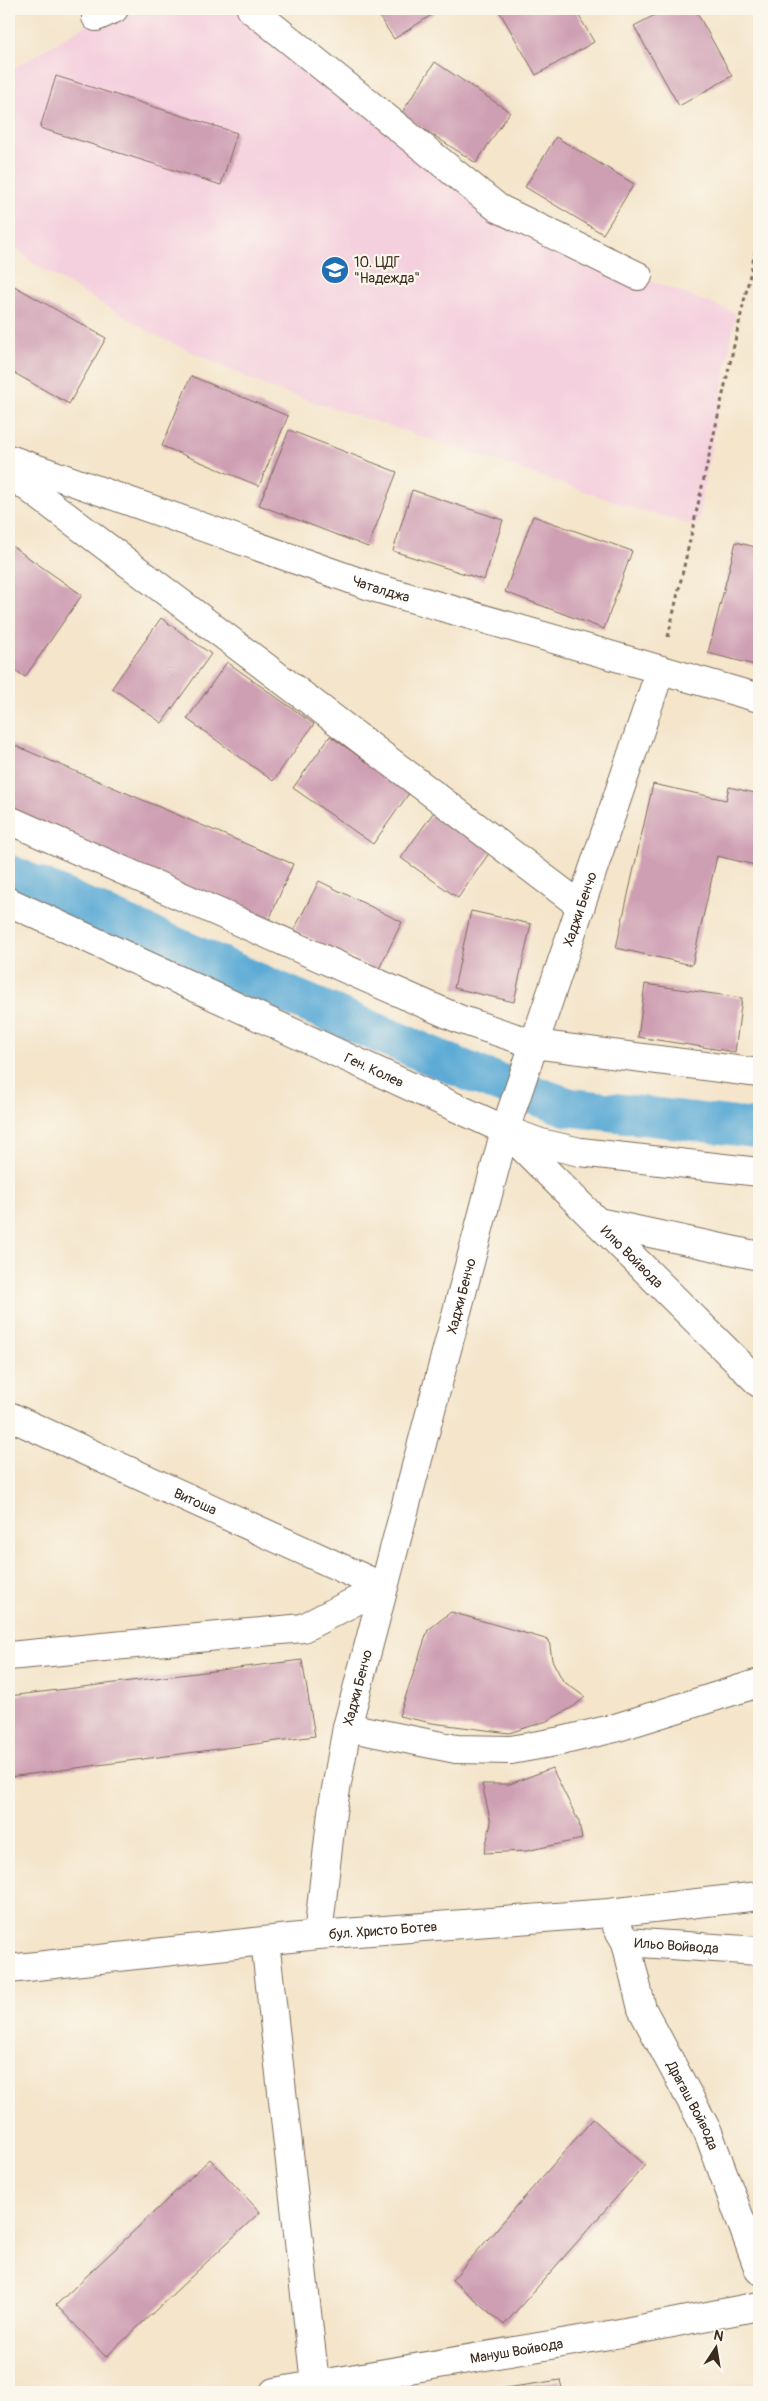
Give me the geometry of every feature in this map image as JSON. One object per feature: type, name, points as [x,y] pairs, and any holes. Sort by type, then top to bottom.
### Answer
[{"type":"street","points":[[251,9],[498,208],[638,276]]},
{"type":"street","name":"Чаталджа","points":[[9,459],[376,588],[759,698]]},
{"type":"street","points":[[9,472],[581,906]]},
{"type":"street","name":"Хаджи Бенчо","points":[[318,1935],[332,1812],[347,1727],[505,1130],[660,671]]},
{"type":"street","points":[[9,820],[459,1018],[534,1044],[759,1073]]},
{"type":"street","name":"Ген. Колев","points":[[9,902],[505,1130],[541,1143],[580,1152],[759,1172]]},
{"type":"street","name":"Илю Войвода","points":[[505,1130],[759,1383]]},
{"type":"street","points":[[598,1222],[759,1256]]},
{"type":"street","name":"Витоша","points":[[9,1416],[383,1587]]},
{"type":"street","points":[[9,1656],[303,1628],[383,1587]]},
{"type":"street","points":[[347,1727],[456,1748],[511,1750],[561,1741],[615,1728],[759,1683]]},
{"type":"street","name":"бул. Христо Ботев","points":[[9,1968],[318,1935],[609,1913],[759,1896]]},
{"type":"street","name":"Ильо Войвода","points":[[609,1913],[626,1942],[759,1951]]},
{"type":"street","points":[[265,1941],[316,2389]]},
{"type":"street","name":"Драгаш Войвода","points":[[626,1942],[642,2008],[708,2132],[759,2270]]},
{"type":"street","name":"Мануш Войвода","points":[[274,2392],[316,2389],[759,2306]]},
{"type":"path","points":[[660,671],[759,235]]},
{"type":"shaded area","name":"10. ЦДГ \"Надежда\"","points":[[114,9],[251,9],[498,208],[638,276],[736,313],[697,526],[633,508],[461,449],[270,388],[157,336],[34,264],[9,242],[9,71]]},
{"type":"building","points":[[374,9],[441,9],[394,39]]},
{"type":"building","points":[[498,9],[575,9],[594,42],[536,75]]},
{"type":"building","points":[[666,9],[695,9],[732,76],[679,106],[634,26]]},
{"type":"building","points":[[435,62],[510,112],[476,163],[401,114]]},
{"type":"building","points":[[56,76],[237,133],[221,185],[40,128]]},
{"type":"building","points":[[556,137],[634,184],[603,234],[525,187]]},
{"type":"building","points":[[9,283],[106,338],[69,404],[9,370]]},
{"type":"building","points":[[191,376],[288,416],[259,486],[162,446]]},
{"type":"building","points":[[289,430],[397,472],[368,547],[259,505]]},
{"type":"building","points":[[412,490],[503,520],[484,580],[393,551]]},
{"type":"building","points":[[533,516],[632,551],[604,629],[505,592]]},
{"type":"building","points":[[736,542],[759,548],[759,666],[708,653]]},
{"type":"building","points":[[9,544],[82,595],[25,677],[9,666]]},
{"type":"building","points":[[161,618],[211,654],[162,723],[112,688]]},
{"type":"building","points":[[227,662],[314,724],[273,781],[187,719]]},
{"type":"building","points":[[330,736],[410,792],[373,844],[293,788]]},
{"type":"building","points":[[9,743],[293,864],[266,927],[9,817]]},
{"type":"building","points":[[653,784],[726,800],[729,787],[759,794],[759,866],[717,856],[692,965],[616,948]]},
{"type":"building","points":[[436,809],[492,849],[458,898],[401,858]]},
{"type":"building","points":[[319,881],[402,922],[378,971],[294,930]]},
{"type":"building","points":[[471,911],[531,924],[514,1002],[454,988]]},
{"type":"building","points":[[645,984],[742,998],[735,1052],[638,1037]]},
{"type":"building","points":[[451,1612],[549,1640],[552,1660],[563,1681],[585,1697],[573,1707],[547,1721],[509,1733],[432,1723],[399,1716],[428,1630]]},
{"type":"building","points":[[302,1660],[315,1736],[9,1777],[9,1696]]},
{"type":"building","points":[[552,1768],[579,1822],[582,1839],[526,1851],[484,1853],[491,1823],[482,1784],[510,1784]]},
{"type":"building","points":[[593,2119],[645,2165],[504,2325],[452,2280]]},
{"type":"building","points":[[210,2159],[260,2212],[106,2357],[56,2305]]},
{"type":"building","points":[[560,2380],[563,2392],[485,2392],[485,2391]]},
{"type":"waterway","points":[[9,874],[477,1075],[568,1107],[759,1129]]},
{"type":"place","name":"10. ЦДГ \"Надежда\"","points":[[335,270]]}]
